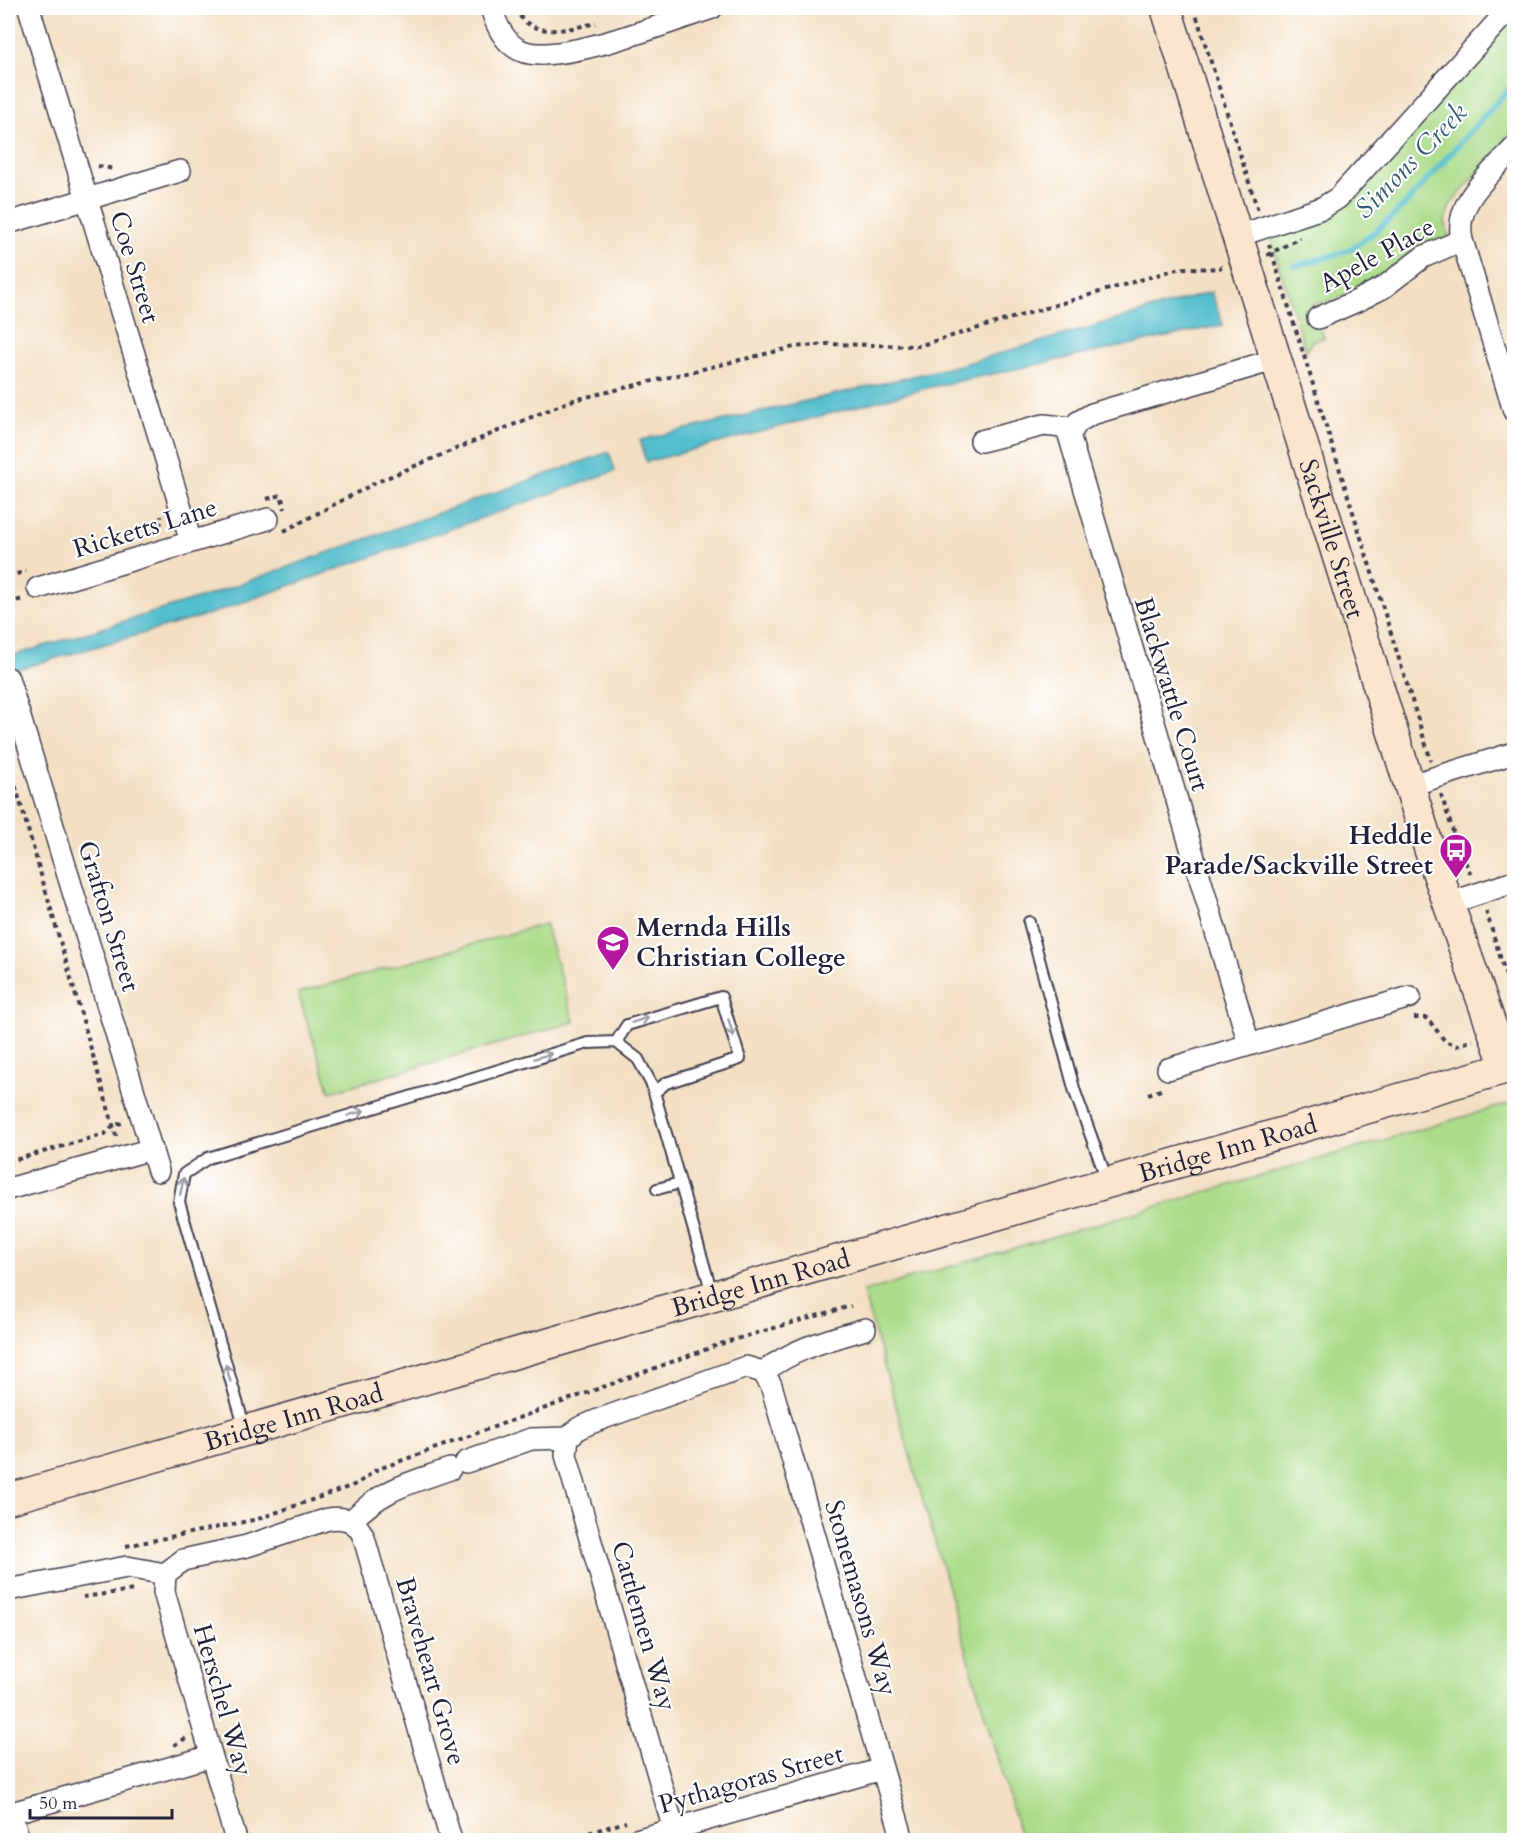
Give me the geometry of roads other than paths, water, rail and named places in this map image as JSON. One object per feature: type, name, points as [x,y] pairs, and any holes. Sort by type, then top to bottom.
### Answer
[{"type":"main road","name":"Sackville Street","points":[[1166,8],[1255,245],[1277,359],[1423,781],[1450,903],[1492,1033],[1510,1067]]},
{"type":"main road","name":"Bridge Inn Road","points":[[8,1499],[1510,1067]]},
{"type":"street","name":"Coe Street","points":[[29,8],[191,542]]},
{"type":"street","points":[[491,8],[496,23],[509,44],[522,51],[543,55],[577,50],[712,8]]},
{"type":"street","points":[[1255,245],[1322,208],[1345,191],[1510,8]]},
{"type":"street","points":[[1515,148],[1462,210],[1459,221],[1462,240],[1515,411]]},
{"type":"street","points":[[8,223],[180,171]]},
{"type":"street","name":"Apele Place","points":[[1318,318],[1384,287],[1423,257],[1462,240]]},
{"type":"street","points":[[981,441],[1044,425],[1071,428],[1092,414],[1277,359]]},
{"type":"street","name":"Blackwattle Court","points":[[1071,428],[1069,443],[1249,1044]]},
{"type":"street","name":"Ricketts Lane","points":[[34,593],[191,542],[275,518]]},
{"type":"street","name":"Grafton Street","points":[[8,678],[18,711],[16,738],[142,1116],[158,1171]]},
{"type":"street","points":[[1423,781],[1515,753]]},
{"type":"street","points":[[1450,903],[1515,882]]},
{"type":"street","points":[[1169,1078],[1249,1044],[1410,997]]},
{"type":"street","points":[[8,1189],[152,1149]]},
{"type":"street","points":[[8,1590],[127,1567],[165,1574],[183,1560],[247,1546],[328,1519],[338,1517],[351,1521],[370,1501],[386,1492],[531,1439],[568,1438],[579,1428],[598,1420],[740,1369],[753,1367],[763,1372],[787,1354],[801,1348],[865,1329]]},
{"type":"street","name":"Stonemasons Way","points":[[763,1372],[771,1385],[903,1840]]},
{"type":"street","name":"Cattlemen Way","points":[[568,1438],[566,1455],[674,1830]]},
{"type":"street","name":"Braveheart Grove","points":[[351,1521],[364,1538],[451,1840]]},
{"type":"street","name":"Herschel Way","points":[[165,1574],[164,1592],[236,1840]]},
{"type":"street","points":[[19,1840],[9,1814],[212,1756]]},
{"type":"street","name":"Pythagoras Street","points":[[636,1840],[882,1769]]},
{"type":"lane","points":[[1029,922],[1075,1092],[1108,1183]]},
{"type":"lane","points":[[616,1042],[627,1025],[722,997],[740,1059],[666,1083],[654,1093]]},
{"type":"lane","points":[[245,1429],[179,1202],[184,1174],[208,1158],[219,1154],[588,1043],[616,1042],[638,1059],[654,1093],[713,1296]]},
{"type":"lane","points":[[657,1189],[680,1183]]},
{"type":"water","points":[[1211,292],[1223,325],[931,387],[646,462],[640,440],[960,365]]},
{"type":"water","points":[[609,452],[615,471],[207,615],[8,672],[8,657],[206,596]]},
{"type":"waterway","name":"Simons Creek","points":[[1295,266],[1353,248],[1377,230],[1402,208],[1514,83]]},
{"type":"place","name":"Heddle Parade/Sackville Street","points":[[1456,879]]},
{"type":"place","name":"Mernda Hills Christian College","points":[[613,971]]}]
